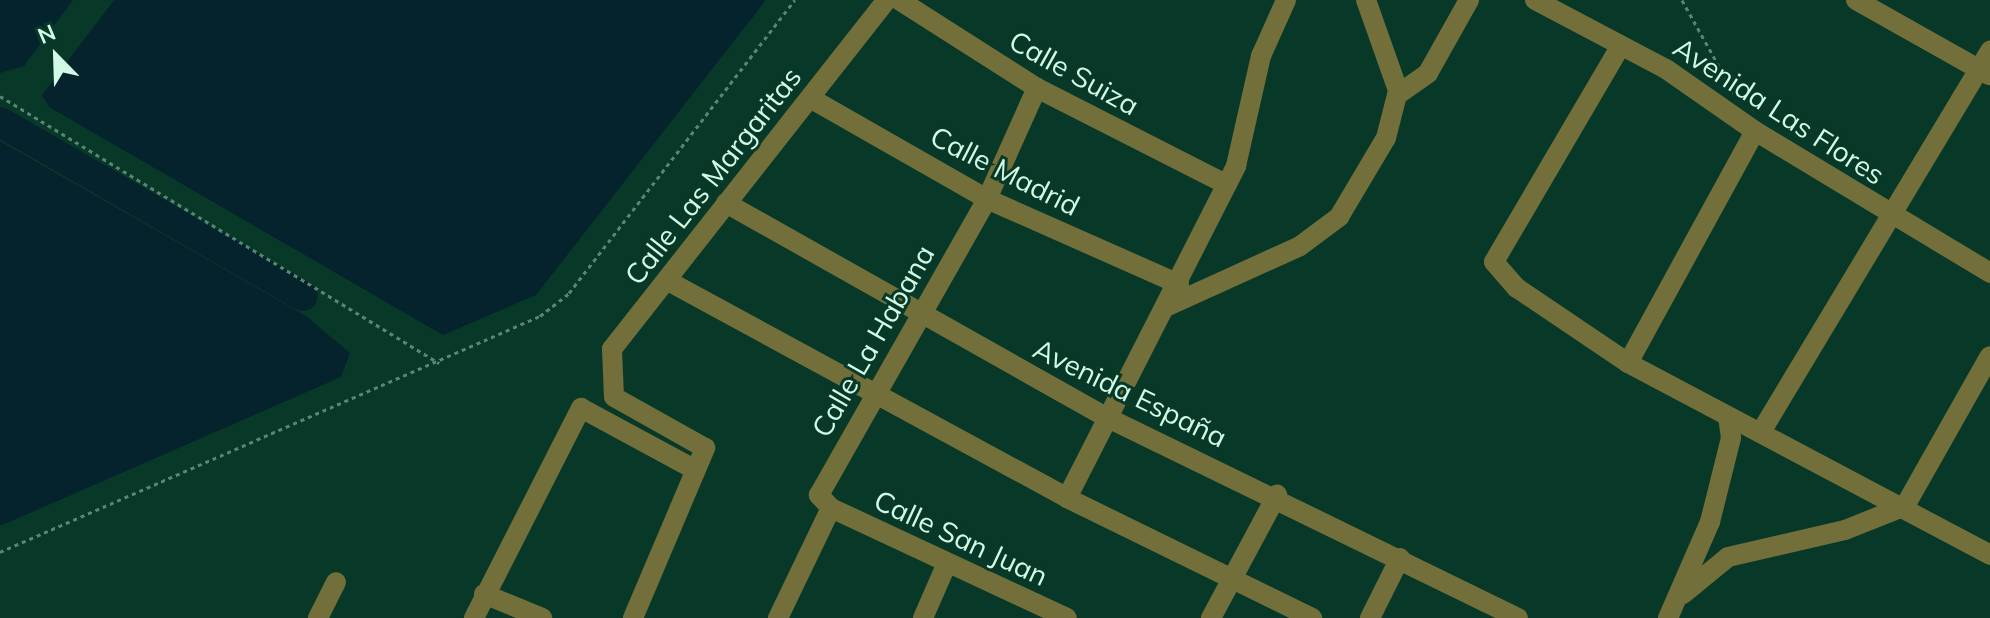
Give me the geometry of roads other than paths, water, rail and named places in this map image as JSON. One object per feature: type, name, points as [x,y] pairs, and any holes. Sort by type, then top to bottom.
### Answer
[{"type":"street","name":"Calle Las Margaritas","points":[[694,469],[705,448],[614,397],[612,349],[887,0]]},
{"type":"street","name":"Calle Suiza","points":[[899,0],[1037,88],[1227,185]]},
{"type":"street","points":[[1067,498],[1168,306],[1227,185],[1249,126],[1261,56],[1286,0]]},
{"type":"street","points":[[1168,306],[1239,278],[1328,228],[1386,138],[1399,93],[1366,0]]},
{"type":"street","points":[[1399,93],[1428,73],[1469,0]]},
{"type":"street","name":"Avenida Las Flores","points":[[1535,0],[1666,69],[1755,131],[1990,273]]},
{"type":"street","points":[[1761,432],[1889,214],[1986,65],[1856,0]]},
{"type":"street","points":[[1620,47],[1494,262],[1517,288],[1628,363],[1905,506],[1990,555]]},
{"type":"street","name":"Calle La Habana","points":[[778,618],[831,508],[819,495],[873,392],[987,199],[1037,88]]},
{"type":"street","name":"Calle Madrid","points":[[810,98],[987,199],[1179,284]]},
{"type":"street","points":[[1628,363],[1755,131]]},
{"type":"street","name":"Avenida España","points":[[726,203],[919,318],[1108,418],[1277,495],[1513,617]]},
{"type":"street","points":[[668,281],[1067,498],[1312,618]]},
{"type":"street","points":[[1683,594],[1728,557],[1845,530],[1905,506],[1990,356]]},
{"type":"street","points":[[474,618],[581,408],[694,469],[633,618]]},
{"type":"street","points":[[1668,618],[1683,594],[1710,522],[1731,438],[1728,417]]},
{"type":"street","points":[[1211,618],[1277,495]]},
{"type":"street","name":"Calle San Juan","points":[[831,508],[1067,618]]},
{"type":"street","points":[[1370,618],[1400,558]]},
{"type":"street","points":[[923,618],[947,563]]},
{"type":"street","points":[[318,618],[336,582]]},
{"type":"street","points":[[484,594],[542,618]]},
{"type":"water","points":[[0,0],[73,0],[24,66],[0,73]]},
{"type":"water","points":[[114,0],[766,0],[536,295],[443,335],[49,107],[42,95]]},
{"type":"water","points":[[0,141],[306,316],[350,353],[341,377],[0,526]]},
{"type":"waterway","points":[[0,122],[303,296]]}]
